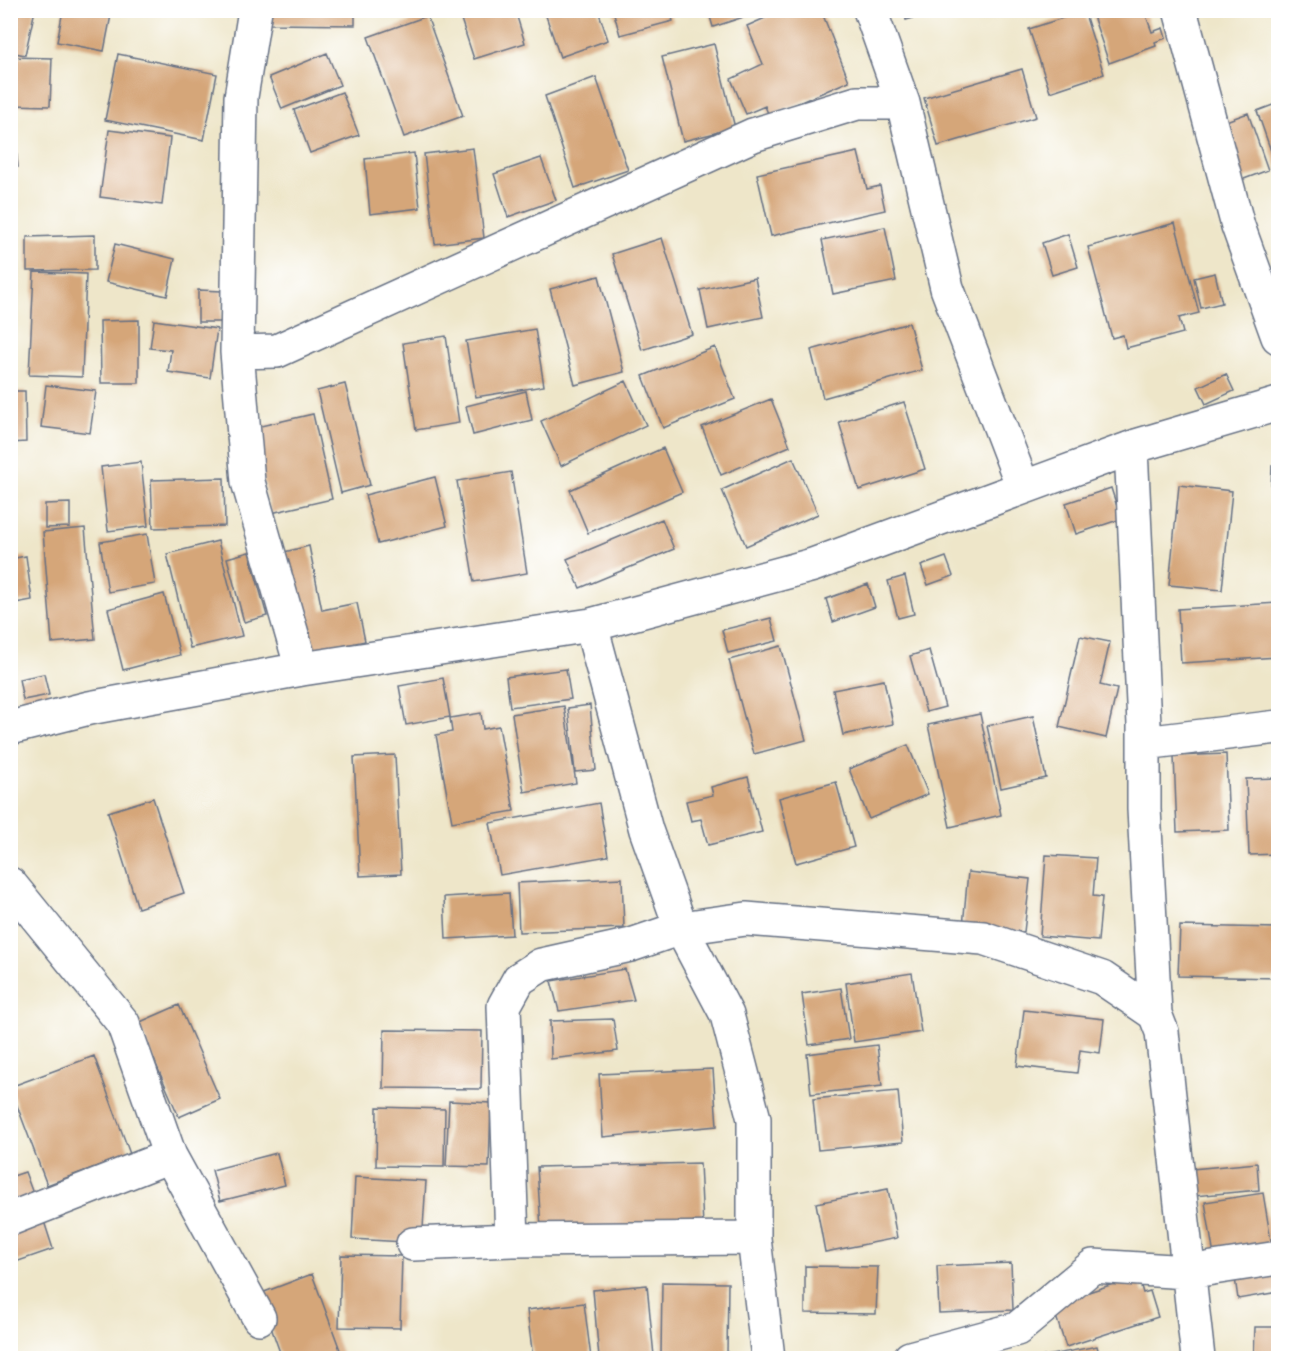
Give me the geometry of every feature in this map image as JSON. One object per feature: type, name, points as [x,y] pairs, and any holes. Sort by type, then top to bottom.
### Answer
[{"type":"street","points":[[255,10],[240,97],[237,352],[248,482],[302,669]]},
{"type":"street","points":[[870,10],[903,103],[947,288],[1023,486]]},
{"type":"street","points":[[1180,10],[1238,226],[1278,337]]},
{"type":"street","points":[[237,352],[277,351],[753,135],[856,103],[903,103]]},
{"type":"street","points":[[10,728],[89,708],[302,669],[591,625],[813,565],[1131,448],[1278,404]]},
{"type":"street","points":[[1131,448],[1144,742],[1144,809],[1155,1014],[1162,1032],[1198,1359]]},
{"type":"street","points":[[591,625],[646,830],[681,928],[727,1015],[754,1119],[754,1238],[768,1359]]},
{"type":"street","points":[[1144,742],[1278,727]]},
{"type":"street","points":[[10,884],[123,1023],[170,1156],[259,1318]]},
{"type":"street","points":[[512,1240],[504,1006],[519,979],[541,965],[631,945],[681,928],[746,919],[983,938],[1102,978],[1155,1014]]},
{"type":"street","points":[[10,1219],[170,1156]]},
{"type":"street","points":[[413,1244],[512,1240],[754,1238]]},
{"type":"street","points":[[910,1359],[1017,1329],[1093,1266],[1187,1272],[1278,1258]]},
{"type":"building","points":[[10,10],[35,10],[25,55],[10,52]]},
{"type":"building","points":[[63,10],[112,10],[104,51],[57,42]]},
{"type":"building","points":[[271,10],[355,10],[355,25],[270,24]]},
{"type":"building","points":[[458,10],[515,10],[525,43],[474,59]]},
{"type":"building","points":[[544,10],[598,10],[608,40],[560,57]]},
{"type":"building","points":[[613,10],[670,10],[673,21],[620,35]]},
{"type":"building","points":[[708,10],[762,10],[762,11],[713,27]]},
{"type":"building","points":[[783,10],[821,10],[849,81],[769,116],[765,106],[746,114],[731,79],[763,64],[747,26]]},
{"type":"building","points":[[904,10],[939,10],[939,11],[906,20]]},
{"type":"building","points":[[1091,10],[1144,10],[1152,32],[1163,28],[1166,38],[1155,42],[1156,46],[1109,63]]},
{"type":"building","points":[[1084,11],[1104,74],[1050,92],[1029,29]]},
{"type":"building","points":[[427,16],[463,116],[404,137],[368,37]]},
{"type":"building","points":[[714,44],[735,128],[683,141],[662,57]]},
{"type":"building","points":[[327,53],[340,85],[282,109],[269,77]]},
{"type":"building","points":[[118,54],[217,74],[204,140],[105,120]]},
{"type":"building","points":[[10,57],[52,58],[50,106],[10,105]]},
{"type":"building","points":[[1022,69],[1036,117],[938,146],[924,98]]},
{"type":"building","points":[[596,77],[628,170],[575,188],[545,96]]},
{"type":"building","points":[[342,92],[359,135],[310,153],[294,110]]},
{"type":"building","points":[[1278,103],[1278,171],[1257,111]]},
{"type":"building","points":[[10,110],[12,110],[18,167],[10,168]]},
{"type":"building","points":[[1248,113],[1268,170],[1236,182],[1215,125]]},
{"type":"building","points":[[109,130],[170,138],[162,205],[100,197]]},
{"type":"building","points":[[473,148],[484,238],[435,244],[424,154]]},
{"type":"building","points":[[858,152],[867,189],[880,186],[885,210],[771,236],[757,174]]},
{"type":"building","points":[[414,153],[420,208],[370,214],[365,159]]},
{"type":"building","points":[[541,158],[556,200],[508,217],[494,174]]},
{"type":"building","points":[[1175,223],[1199,313],[1179,318],[1183,333],[1126,348],[1123,335],[1112,338],[1088,247]]},
{"type":"building","points":[[885,227],[896,281],[833,294],[822,240]]},
{"type":"building","points":[[1068,234],[1078,267],[1052,275],[1042,243]]},
{"type":"building","points":[[95,235],[95,270],[27,271],[27,237]]},
{"type":"building","points":[[662,238],[692,334],[642,350],[612,254]]},
{"type":"building","points":[[115,244],[175,259],[167,296],[106,282]]},
{"type":"building","points":[[10,259],[16,260],[12,284],[10,284]]},
{"type":"building","points":[[34,272],[86,274],[82,377],[29,375]]},
{"type":"building","points":[[1215,273],[1222,303],[1201,308],[1194,278]]},
{"type":"building","points":[[599,276],[624,372],[575,385],[550,289]]},
{"type":"building","points":[[755,278],[763,317],[708,329],[700,290]]},
{"type":"building","points":[[198,290],[222,291],[221,322],[198,322]]},
{"type":"building","points":[[139,320],[139,383],[101,383],[100,321]]},
{"type":"building","points":[[154,320],[217,329],[210,378],[168,372],[171,350],[150,348]]},
{"type":"building","points":[[909,323],[922,370],[823,398],[811,350]]},
{"type":"building","points":[[535,329],[544,386],[476,397],[466,341]]},
{"type":"building","points":[[446,336],[459,423],[416,430],[403,343]]},
{"type":"building","points":[[715,347],[735,399],[663,428],[643,376]]},
{"type":"building","points":[[1226,374],[1234,391],[1206,404],[1198,387]]},
{"type":"building","points":[[626,381],[646,425],[561,466],[541,421]]},
{"type":"building","points":[[345,384],[370,485],[341,493],[317,391]]},
{"type":"building","points":[[46,385],[96,391],[90,433],[41,427]]},
{"type":"building","points":[[10,391],[25,391],[26,442],[10,443]]},
{"type":"building","points":[[526,391],[532,420],[473,435],[466,406]]},
{"type":"building","points":[[771,399],[790,446],[721,475],[702,427]]},
{"type":"building","points":[[904,402],[925,469],[859,490],[839,422]]},
{"type":"building","points":[[313,414],[332,499],[271,513],[252,428]]},
{"type":"building","points":[[663,448],[682,492],[588,533],[570,490]]},
{"type":"building","points":[[793,458],[818,514],[746,546],[722,490]]},
{"type":"building","points":[[141,462],[148,526],[108,531],[101,467]]},
{"type":"building","points":[[1272,466],[1278,467],[1278,513],[1270,513]]},
{"type":"building","points":[[511,472],[527,573],[474,582],[457,481]]},
{"type":"building","points":[[435,477],[447,526],[378,544],[365,495]]},
{"type":"building","points":[[224,478],[225,526],[153,528],[151,480]]},
{"type":"building","points":[[1179,485],[1232,491],[1222,590],[1169,585]]},
{"type":"building","points":[[1111,488],[1121,519],[1076,534],[1066,503]]},
{"type":"building","points":[[70,503],[70,527],[45,528],[45,504]]},
{"type":"building","points":[[662,519],[674,549],[580,588],[567,559]]},
{"type":"building","points":[[85,528],[95,639],[52,643],[43,532]]},
{"type":"building","points":[[147,534],[155,584],[108,592],[100,542]]},
{"type":"building","points":[[218,541],[242,636],[190,648],[167,554]]},
{"type":"building","points":[[309,546],[322,610],[357,603],[365,641],[305,654],[284,552]]},
{"type":"building","points":[[249,552],[267,616],[244,622],[227,558]]},
{"type":"building","points":[[26,556],[32,600],[10,604],[10,559]]},
{"type":"building","points":[[946,557],[953,576],[928,585],[921,566]]},
{"type":"building","points":[[905,576],[914,614],[898,618],[888,581]]},
{"type":"building","points":[[868,584],[875,607],[833,622],[826,599]]},
{"type":"building","points":[[164,594],[180,655],[123,670],[108,609]]},
{"type":"building","points":[[1278,603],[1278,657],[1181,663],[1178,609]]},
{"type":"building","points":[[771,618],[777,641],[728,653],[722,630]]},
{"type":"building","points":[[1080,636],[1110,642],[1100,685],[1117,689],[1106,738],[1059,727]]},
{"type":"building","points":[[781,646],[806,740],[754,754],[729,660]]},
{"type":"building","points":[[929,650],[945,707],[926,712],[910,656]]},
{"type":"building","points":[[566,669],[571,699],[510,707],[506,677]]},
{"type":"building","points":[[44,674],[49,695],[23,700],[19,679]]},
{"type":"building","points":[[443,678],[450,717],[406,725],[399,686]]},
{"type":"building","points":[[884,680],[893,724],[843,735],[833,690]]},
{"type":"building","points":[[590,705],[596,770],[575,772],[568,708]]},
{"type":"building","points":[[564,706],[576,783],[524,792],[512,714]]},
{"type":"building","points":[[481,713],[483,729],[499,726],[514,811],[452,822],[436,735],[452,732],[450,718]]},
{"type":"building","points":[[980,714],[1001,815],[950,827],[928,725]]},
{"type":"building","points":[[1033,716],[1046,778],[1001,788],[987,726]]},
{"type":"building","points":[[908,745],[928,794],[869,819],[849,769]]},
{"type":"building","points":[[1226,754],[1229,830],[1177,832],[1174,756]]},
{"type":"building","points":[[395,755],[401,874],[360,876],[354,757]]},
{"type":"building","points":[[748,777],[762,832],[708,845],[701,819],[691,821],[686,801],[713,795],[711,787]]},
{"type":"building","points":[[1278,778],[1278,854],[1249,855],[1246,779]]},
{"type":"building","points":[[836,782],[854,847],[796,863],[779,798]]},
{"type":"building","points":[[153,798],[184,893],[138,908],[108,812]]},
{"type":"building","points":[[599,803],[608,856],[500,875],[490,823]]},
{"type":"building","points":[[1046,855],[1096,858],[1093,896],[1102,897],[1098,941],[1040,936]]},
{"type":"building","points":[[968,872],[1030,879],[1024,932],[963,926]]},
{"type":"building","points":[[622,878],[624,928],[519,932],[517,883]]},
{"type":"building","points":[[509,893],[512,935],[446,939],[444,897]]},
{"type":"building","points":[[1180,926],[1278,928],[1278,978],[1178,976]]},
{"type":"building","points":[[625,969],[634,1000],[559,1011],[551,981]]},
{"type":"building","points":[[912,973],[921,1032],[854,1042],[846,983]]},
{"type":"building","points":[[841,988],[849,1039],[809,1045],[802,994]]},
{"type":"building","points":[[179,1005],[220,1099],[179,1117],[138,1023]]},
{"type":"building","points":[[1024,1010],[1104,1019],[1100,1053],[1080,1050],[1077,1073],[1017,1066]]},
{"type":"building","points":[[613,1019],[618,1051],[551,1059],[550,1021]]},
{"type":"building","points":[[384,1030],[482,1031],[481,1089],[383,1088]]},
{"type":"building","points":[[877,1045],[882,1086],[811,1094],[807,1054]]},
{"type":"building","points":[[94,1056],[130,1154],[47,1185],[10,1087]]},
{"type":"building","points":[[713,1069],[717,1126],[603,1137],[599,1074]]},
{"type":"building","points":[[898,1091],[903,1142],[818,1150],[813,1099]]},
{"type":"building","points":[[449,1101],[491,1103],[489,1167],[446,1166]]},
{"type":"building","points":[[377,1107],[445,1109],[444,1167],[376,1166]]},
{"type":"building","points":[[277,1153],[285,1185],[220,1201],[212,1170]]},
{"type":"building","points":[[700,1163],[703,1226],[541,1228],[537,1167]]},
{"type":"building","points":[[1257,1163],[1259,1190],[1183,1197],[1181,1170]]},
{"type":"building","points":[[25,1172],[35,1199],[10,1208],[10,1177]]},
{"type":"building","points":[[355,1177],[426,1181],[422,1243],[352,1239]]},
{"type":"building","points":[[888,1189],[897,1238],[825,1252],[816,1203]]},
{"type":"building","points":[[1263,1193],[1273,1253],[1215,1262],[1205,1202]]},
{"type":"building","points":[[42,1215],[53,1249],[10,1264],[10,1227]]},
{"type":"building","points":[[341,1255],[402,1256],[400,1328],[339,1327]]},
{"type":"building","points":[[1011,1263],[1013,1310],[939,1313],[937,1266]]},
{"type":"building","points":[[1278,1264],[1278,1292],[1238,1299],[1234,1271]]},
{"type":"building","points":[[805,1266],[878,1267],[876,1314],[805,1313]]},
{"type":"building","points":[[312,1274],[343,1358],[282,1358],[259,1294]]},
{"type":"building","points":[[1138,1276],[1143,1293],[1150,1291],[1158,1317],[1066,1347],[1052,1304]]},
{"type":"building","points":[[662,1282],[728,1283],[727,1355],[661,1355]]},
{"type":"building","points":[[647,1285],[654,1356],[599,1358],[593,1290]]},
{"type":"building","points":[[584,1303],[591,1358],[533,1358],[527,1310]]},
{"type":"building","points":[[1255,1327],[1278,1327],[1278,1358],[1254,1358]]},
{"type":"building","points":[[1097,1346],[1100,1358],[1040,1358],[1040,1357]]}]
